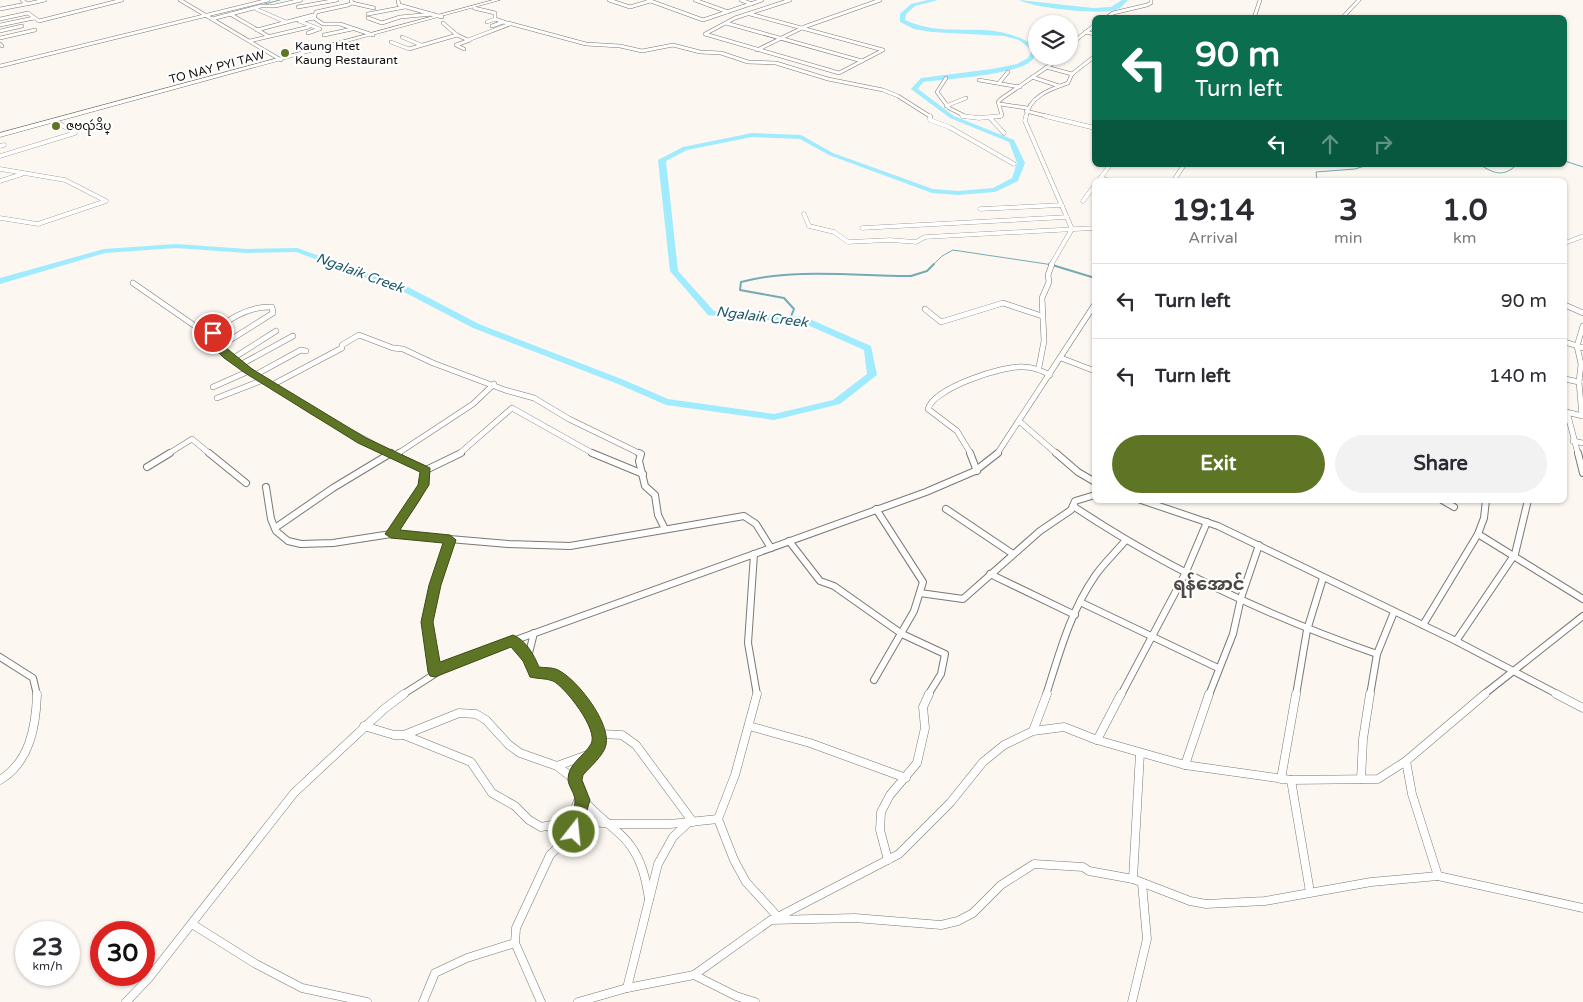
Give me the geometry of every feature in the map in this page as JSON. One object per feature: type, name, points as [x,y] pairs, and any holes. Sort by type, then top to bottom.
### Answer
[{"type":"main road","name":"TO NAY PYI TAW","points":[[0,135],[442,17],[498,0]]},
{"type":"street","points":[[22,0],[26,4]]},
{"type":"street","points":[[7,18],[0,9],[44,0]]},
{"type":"street","points":[[0,19],[28,13],[40,21],[122,0]]},
{"type":"street","points":[[180,0],[281,60]]},
{"type":"street","points":[[0,66],[268,0]]},
{"type":"street","points":[[212,19],[253,8],[275,6],[301,0]]},
{"type":"street","points":[[298,7],[337,0]]},
{"type":"street","points":[[320,29],[309,27],[299,22],[352,1],[361,0]]},
{"type":"street","points":[[398,0],[398,4],[405,7],[442,17]]},
{"type":"street","points":[[609,0],[628,7],[650,0],[702,20],[762,0]]},
{"type":"street","points":[[695,0],[728,12]]},
{"type":"street","points":[[741,0],[752,4]]},
{"type":"street","points":[[750,14],[883,49],[839,73],[705,34],[726,23],[750,14],[790,0]]},
{"type":"street","points":[[758,50],[804,27],[878,0]]},
{"type":"street","points":[[1110,15],[1147,5],[1151,3],[1151,0]]},
{"type":"street","points":[[1255,15],[1260,0]]},
{"type":"street","points":[[1345,15],[1359,0]]},
{"type":"street","points":[[352,1],[374,8]]},
{"type":"street","points":[[413,8],[420,4]]},
{"type":"street","points":[[368,14],[405,7]]},
{"type":"street","points":[[253,8],[286,22]]},
{"type":"street","points":[[474,8],[495,13],[495,19]]},
{"type":"street","points":[[230,14],[268,36]]},
{"type":"street","points":[[368,18],[380,23],[394,19],[433,14]]},
{"type":"street","points":[[258,30],[314,16]]},
{"type":"street","points":[[314,16],[322,23],[340,24],[373,35]]},
{"type":"street","points":[[388,16],[394,19]]},
{"type":"street","points":[[0,25],[34,18]]},
{"type":"street","points":[[487,22],[495,19],[586,44],[620,46],[642,51],[673,45],[700,52],[721,53],[748,62],[776,63],[828,79],[883,90],[898,96],[930,116],[930,120],[949,127],[1014,164]]},
{"type":"street","points":[[492,26],[503,22]]},
{"type":"street","points":[[443,23],[457,35],[470,40]]},
{"type":"street","points":[[464,49],[456,45],[510,24],[508,23]]},
{"type":"street","points":[[726,23],[862,61]]},
{"type":"street","points":[[308,33],[330,24]]},
{"type":"street","points":[[0,32],[22,26]]},
{"type":"street","points":[[250,41],[309,27]]},
{"type":"street","points":[[1078,40],[1092,27]]},
{"type":"street","points":[[324,35],[354,29]]},
{"type":"street","points":[[0,38],[35,30]]},
{"type":"street","points":[[1085,32],[1092,33]]},
{"type":"street","points":[[391,42],[408,49],[457,35]]},
{"type":"street","points":[[402,37],[421,46]]},
{"type":"street","points":[[1039,367],[1044,341],[1042,298],[1049,282],[1047,276],[1056,258],[1070,239],[1072,229],[1026,121],[1027,110],[1045,91],[1068,83],[1072,74],[1092,58]]},
{"type":"street","points":[[946,78],[942,81],[937,92],[946,106],[973,119],[990,118],[1002,115],[998,102],[1000,99],[1020,87],[1049,65]]},
{"type":"street","points":[[1046,67],[1072,74]]},
{"type":"street","points":[[999,83],[1008,72]]},
{"type":"street","points":[[1032,77],[1060,86]]},
{"type":"street","points":[[979,80],[1020,87]]},
{"type":"street","points":[[946,106],[966,98]]},
{"type":"street","points":[[1000,104],[1092,127]]},
{"type":"street","points":[[990,118],[1004,133]]},
{"type":"street","points":[[0,156],[75,134],[55,121]]},
{"type":"street","points":[[1100,178],[1108,167]]},
{"type":"street","points":[[1175,178],[1183,167]]},
{"type":"street","points":[[0,169],[15,170],[22,174],[65,180],[106,201],[38,224],[0,218]]},
{"type":"street","points":[[0,181],[22,174]]},
{"type":"street","points":[[1083,201],[1092,189]]},
{"type":"street","points":[[980,209],[1062,205]]},
{"type":"street","points":[[804,214],[810,226],[834,232],[848,242],[890,240],[916,242],[925,237],[1092,228]]},
{"type":"street","points":[[862,228],[1067,217]]},
{"type":"street","points":[[1567,242],[1583,236]]},
{"type":"street","points":[[133,282],[183,317],[220,346],[232,359],[255,375],[354,436],[426,470]]},
{"type":"street","points":[[925,309],[941,322],[1003,303],[1014,305],[1042,316]]},
{"type":"street","points":[[208,337],[240,314],[260,305],[272,307],[273,313],[220,346]]},
{"type":"street","points":[[1567,306],[1583,312]]},
{"type":"street","points":[[126,1002],[192,924],[294,794],[364,726],[435,672],[452,663],[771,548],[977,471],[1000,451],[1092,309]]},
{"type":"street","points":[[1567,412],[1583,416],[1578,382],[1580,364],[1577,346],[1583,326]]},
{"type":"street","points":[[232,359],[276,331]]},
{"type":"street","points":[[272,385],[342,348],[342,345],[359,335],[393,348],[403,349],[433,363],[534,398],[569,419],[641,454],[639,461],[648,490],[655,495],[658,516],[664,529]]},
{"type":"street","points":[[240,364],[293,336]]},
{"type":"street","points":[[1567,343],[1583,348]]},
{"type":"street","points":[[255,375],[301,350],[306,351]]},
{"type":"street","points":[[1060,358],[1092,370]]},
{"type":"street","points":[[977,471],[968,446],[958,432],[933,415],[928,409],[930,402],[938,394],[1010,367],[1039,367],[1050,375]]},
{"type":"street","points":[[213,387],[249,371]]},
{"type":"street","points":[[1567,379],[1578,382]]},
{"type":"street","points":[[217,398],[263,380]]},
{"type":"street","points":[[275,528],[342,483],[394,454],[468,408],[494,384]]},
{"type":"street","points":[[391,534],[424,485],[426,470],[457,456],[512,408],[601,458],[643,474]]},
{"type":"street","points":[[1567,416],[1583,473]]},
{"type":"street","points":[[1019,422],[1078,472],[1092,480]]},
{"type":"street","points":[[147,466],[192,439],[246,483]]},
{"type":"street","points":[[1573,441],[1583,443]]},
{"type":"street","points":[[266,487],[278,535],[284,540],[301,544],[334,544],[377,534],[391,534],[450,540],[570,546],[744,516],[756,524],[771,548]]},
{"type":"street","points":[[920,592],[963,599],[1040,531],[1071,510],[1075,501],[1092,496]]},
{"type":"street","points":[[1150,503],[1207,522],[1259,546],[1456,641],[1583,708]]},
{"type":"street","points":[[1446,503],[1454,508]]},
{"type":"street","points":[[1423,625],[1478,534],[1486,512],[1486,503]]},
{"type":"street","points":[[1456,641],[1514,554],[1527,503]]},
{"type":"street","points":[[1073,506],[1125,541],[1185,574],[1225,593],[1241,598],[1307,630],[1377,654]]},
{"type":"street","points":[[874,680],[902,634],[920,592],[922,579],[876,509]]},
{"type":"street","points":[[946,509],[1013,554]]},
{"type":"street","points":[[1097,740],[1185,574],[1207,522]]},
{"type":"street","points":[[1478,534],[1514,554],[1583,599]]},
{"type":"street","points":[[435,672],[427,622],[435,585],[450,540]]},
{"type":"street","points":[[790,541],[820,581],[834,586],[902,634],[945,654],[946,660],[938,680],[921,712],[925,726],[921,751],[917,762],[906,778],[894,789],[881,810],[880,839],[888,860]]},
{"type":"street","points":[[1033,731],[1048,695],[1080,602],[1092,580],[1125,541]]},
{"type":"street","points":[[1185,765],[1218,668],[1232,634],[1241,598],[1259,546]]},
{"type":"street","points":[[754,554],[748,643],[757,696],[735,774],[718,819],[734,860],[746,882],[775,919]]},
{"type":"street","points":[[990,574],[1074,615]]},
{"type":"street","points":[[1281,779],[1307,630],[1323,578]]},
{"type":"street","points":[[1080,602],[1218,668]]},
{"type":"street","points":[[1361,779],[1363,739],[1377,654],[1394,612]]},
{"type":"street","points":[[578,1002],[627,988],[694,975],[775,919],[888,860],[920,834],[950,803],[983,762],[1004,745],[1033,731],[1064,727],[1097,740],[1185,765],[1217,768],[1281,779],[1378,779],[1406,761],[1514,670],[1583,616]]},
{"type":"street","points":[[528,657],[534,633]]},
{"type":"street","points":[[513,641],[528,657],[535,672],[554,674],[567,684],[595,722],[600,734],[599,746],[576,772],[575,780],[581,797],[578,820],[574,832],[557,847],[545,865],[516,928],[515,943],[540,1002]]},
{"type":"street","points":[[0,657],[32,677],[38,688],[38,702],[24,758],[0,780]]},
{"type":"street","points":[[364,726],[394,736],[404,735],[459,713],[476,714],[486,720],[509,745],[520,753],[557,766],[575,780]]},
{"type":"street","points":[[749,726],[810,743],[906,778]]},
{"type":"street","points":[[600,734],[622,735],[636,745],[691,822]]},
{"type":"street","points":[[404,735],[471,762],[492,793],[515,806],[529,820],[541,827],[578,820],[611,824],[691,822],[718,819]]},
{"type":"street","points":[[1133,879],[1140,753]]},
{"type":"street","points":[[557,766],[591,754]]},
{"type":"street","points":[[1406,761],[1412,794],[1438,876]]},
{"type":"street","points":[[1291,780],[1310,892]]},
{"type":"street","points":[[581,797],[611,824],[641,860],[649,899]]},
{"type":"street","points":[[560,823],[575,809],[581,797]]},
{"type":"street","points":[[627,988],[658,864],[666,847],[691,822]]},
{"type":"street","points":[[549,826],[555,833],[557,847]]},
{"type":"street","points":[[775,919],[855,918],[941,925],[958,921],[973,913],[1001,885],[1034,864],[1083,867],[1089,871],[1133,879],[1206,904],[1265,901],[1371,882],[1438,876],[1583,908]]},
{"type":"street","points":[[1132,1002],[1147,939],[1142,911],[1142,883]]},
{"type":"street","points":[[192,924],[256,964],[302,988],[367,1002]]},
{"type":"street","points":[[422,1002],[435,973],[467,958],[515,943]]},
{"type":"street","points":[[694,975],[736,996],[755,1002]]},
{"type":"waterway","points":[[261,5],[280,0]]},
{"type":"waterway","name":"Ngalaik Creek","points":[[0,281],[104,251],[176,246],[247,251],[297,250],[407,290],[476,326],[621,382],[666,402],[774,417],[836,402],[872,375],[868,348],[805,320],[711,313],[674,271],[662,160],[685,148],[752,135],[801,137],[831,154],[932,191],[958,193],[995,190],[1015,179],[1021,163],[1012,141],[952,117],[914,89],[921,80],[992,71],[1019,65],[1027,62],[1035,49],[1021,39],[1005,34],[932,30],[916,27],[902,21],[903,14],[913,5],[935,0]]},
{"type":"waterway","name":"Ngalaik Creek","points":[[1022,0],[1093,10],[1112,9],[1120,6],[1125,0]]},
{"type":"waterway","points":[[1567,162],[1583,167]]},
{"type":"waterway","points":[[1317,178],[1316,172],[1362,167]]},
{"type":"waterway","points":[[1484,167],[1498,173],[1506,172],[1514,167]]},
{"type":"waterway","points":[[790,319],[794,309],[784,298],[740,290],[741,282],[781,275],[803,274],[911,276],[927,271],[942,256],[953,250],[1052,265]]},
{"type":"waterway","points":[[1052,265],[1092,277]]},
{"type":"place","name":"Kaung Htet Kaung Restaurant","points":[[285,53]]},
{"type":"place","name":"ဇဗၺဴဒိပ္","points":[[56,126]]},
{"type":"district","name":"ရန်အောင်","points":[[1209,584]]},
{"type":"route","points":[[213,333],[208,337],[220,346],[228,356],[312,412],[362,440],[426,470],[427,474],[424,485],[391,534],[450,540],[435,585],[427,622],[435,672],[452,663],[513,641],[528,657],[535,672],[554,674],[567,684],[595,722],[600,734],[599,746],[576,772],[575,780],[583,800],[574,832]]}]
